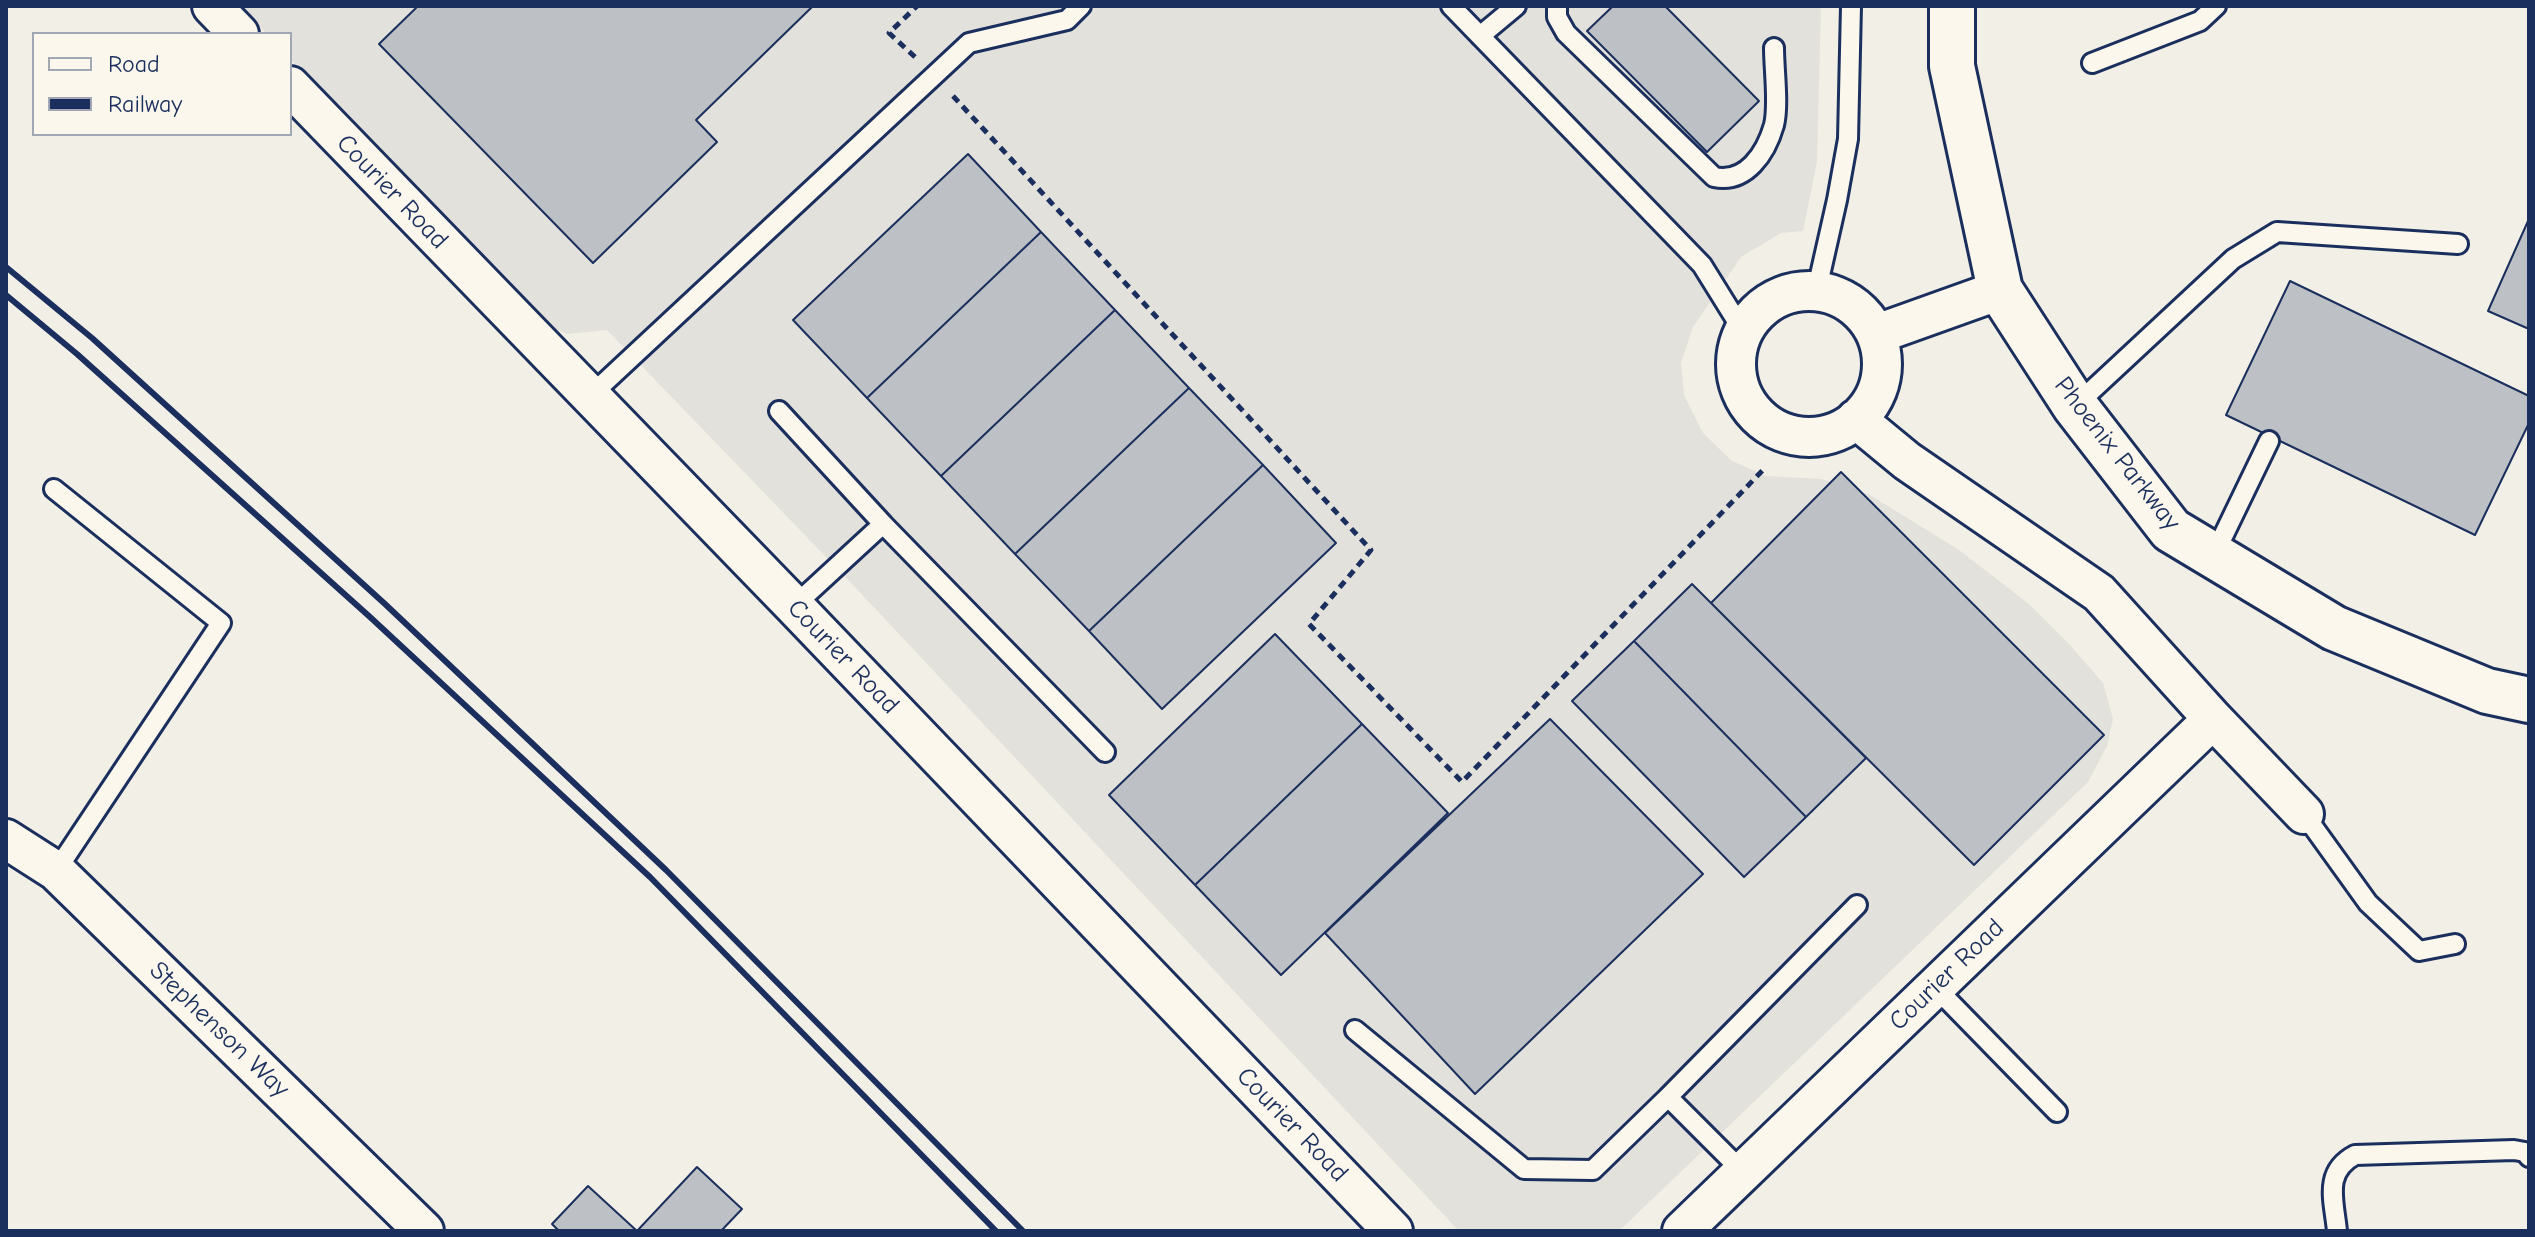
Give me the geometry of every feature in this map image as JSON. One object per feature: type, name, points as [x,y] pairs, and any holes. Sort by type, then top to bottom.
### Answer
[{"type":"main road","name":"Phoenix Parkway","points":[[1952,6],[1952,66],[2000,290],[2075,406],[2171,530],[2334,628],[2487,691],[2529,700]]},
{"type":"street","points":[[212,6],[237,32]]},
{"type":"street","name":"Courier Road","points":[[292,88],[1393,1231]]},
{"type":"street","points":[[1877,334],[2000,290]]},
{"type":"street","points":[[1816,293],[1840,298],[1865,315],[1877,334],[1884,366],[1874,397],[1856,419],[1832,434],[1802,437],[1775,429],[1750,410],[1736,379],[1736,352],[1743,331],[1762,306],[1787,295],[1816,293]]},
{"type":"street","points":[[1856,419],[1907,461],[2099,593],[2304,814]]},
{"type":"street","name":"Courier Road","points":[[1682,1231],[2213,719]]},
{"type":"street","name":"Stephenson Way","points":[[6,839],[56,871],[424,1231]]},
{"type":"lane","points":[[590,396],[969,43],[1067,20],[1081,6]]},
{"type":"lane","points":[[1451,6],[1702,265],[1743,331]]},
{"type":"lane","points":[[1480,36],[1516,6]]},
{"type":"lane","points":[[1557,6],[1557,17],[1566,33],[1714,177],[1726,180],[1744,174],[1763,150],[1774,122],[1774,48]]},
{"type":"lane","points":[[1816,293],[1848,139],[1851,6]]},
{"type":"lane","points":[[2092,63],[2200,21],[2216,6]]},
{"type":"lane","points":[[2075,406],[2233,259],[2277,232],[2458,244]]},
{"type":"lane","points":[[779,411],[883,524],[1105,752]]},
{"type":"lane","points":[[2214,555],[2269,441]]},
{"type":"lane","points":[[54,489],[221,623],[56,871]]},
{"type":"lane","points":[[794,606],[883,524]]},
{"type":"lane","points":[[2304,814],[2368,903],[2419,951],[2455,944]]},
{"type":"lane","points":[[1355,1030],[1524,1169],[1593,1170],[1857,905]]},
{"type":"lane","points":[[1935,987],[2057,1112]]},
{"type":"lane","points":[[1668,1097],[1742,1171]]},
{"type":"lane","points":[[2337,1231],[2332,1178],[2345,1160],[2355,1155],[2514,1150],[2525,1152],[2529,1157]]},
{"type":"path","points":[[917,6],[889,33],[934,75],[1371,550],[1309,624],[1462,782],[1763,470]]},
{"type":"shaded area","points":[[240,6],[1821,6],[1817,162],[1803,231],[1781,233],[1741,257],[1693,327],[1681,363],[1684,395],[1703,433],[1732,461],[1766,476],[1821,479],[1870,495],[1959,550],[2029,604],[2103,683],[2113,719],[2107,746],[2088,782],[1619,1231],[1459,1231],[853,585],[607,330],[567,334],[536,320],[292,61],[292,32],[265,32]]},
{"type":"building","points":[[418,6],[813,6],[696,120],[717,142],[593,263],[379,44]]},
{"type":"building","points":[[1613,6],[1665,6],[1759,101],[1707,152],[1587,31]]},
{"type":"building","points":[[968,154],[1041,232],[867,398],[793,320]]},
{"type":"building","points":[[2529,222],[2529,329],[2488,311]]},
{"type":"building","points":[[1041,232],[1115,310],[941,476],[867,398]]},
{"type":"building","points":[[2290,281],[2529,396],[2529,423],[2475,535],[2226,415]]},
{"type":"building","points":[[1115,310],[1189,388],[1015,554],[941,476]]},
{"type":"building","points":[[1189,388],[1263,465],[1089,631],[1015,554]]},
{"type":"building","points":[[1263,465],[1336,543],[1162,709],[1089,631]]},
{"type":"building","points":[[1841,472],[2104,735],[1974,865],[1711,603]]},
{"type":"building","points":[[1692,584],[1866,758],[1806,817],[1634,641]]},
{"type":"building","points":[[1275,634],[1362,724],[1195,885],[1109,795]]},
{"type":"building","points":[[1634,641],[1806,817],[1744,877],[1572,701]]},
{"type":"building","points":[[1550,719],[1703,874],[1475,1094],[1325,933]]},
{"type":"building","points":[[1362,724],[1448,813],[1281,975],[1195,885]]},
{"type":"building","points":[[697,1167],[742,1209],[721,1231],[637,1231]]},
{"type":"building","points":[[588,1186],[637,1231],[559,1231],[552,1224]]},
{"type":"railway","points":[[6,267],[92,338],[385,604],[666,870],[1023,1231]]},
{"type":"railway","points":[[6,295],[77,354],[370,617],[650,877],[996,1231]]}]
